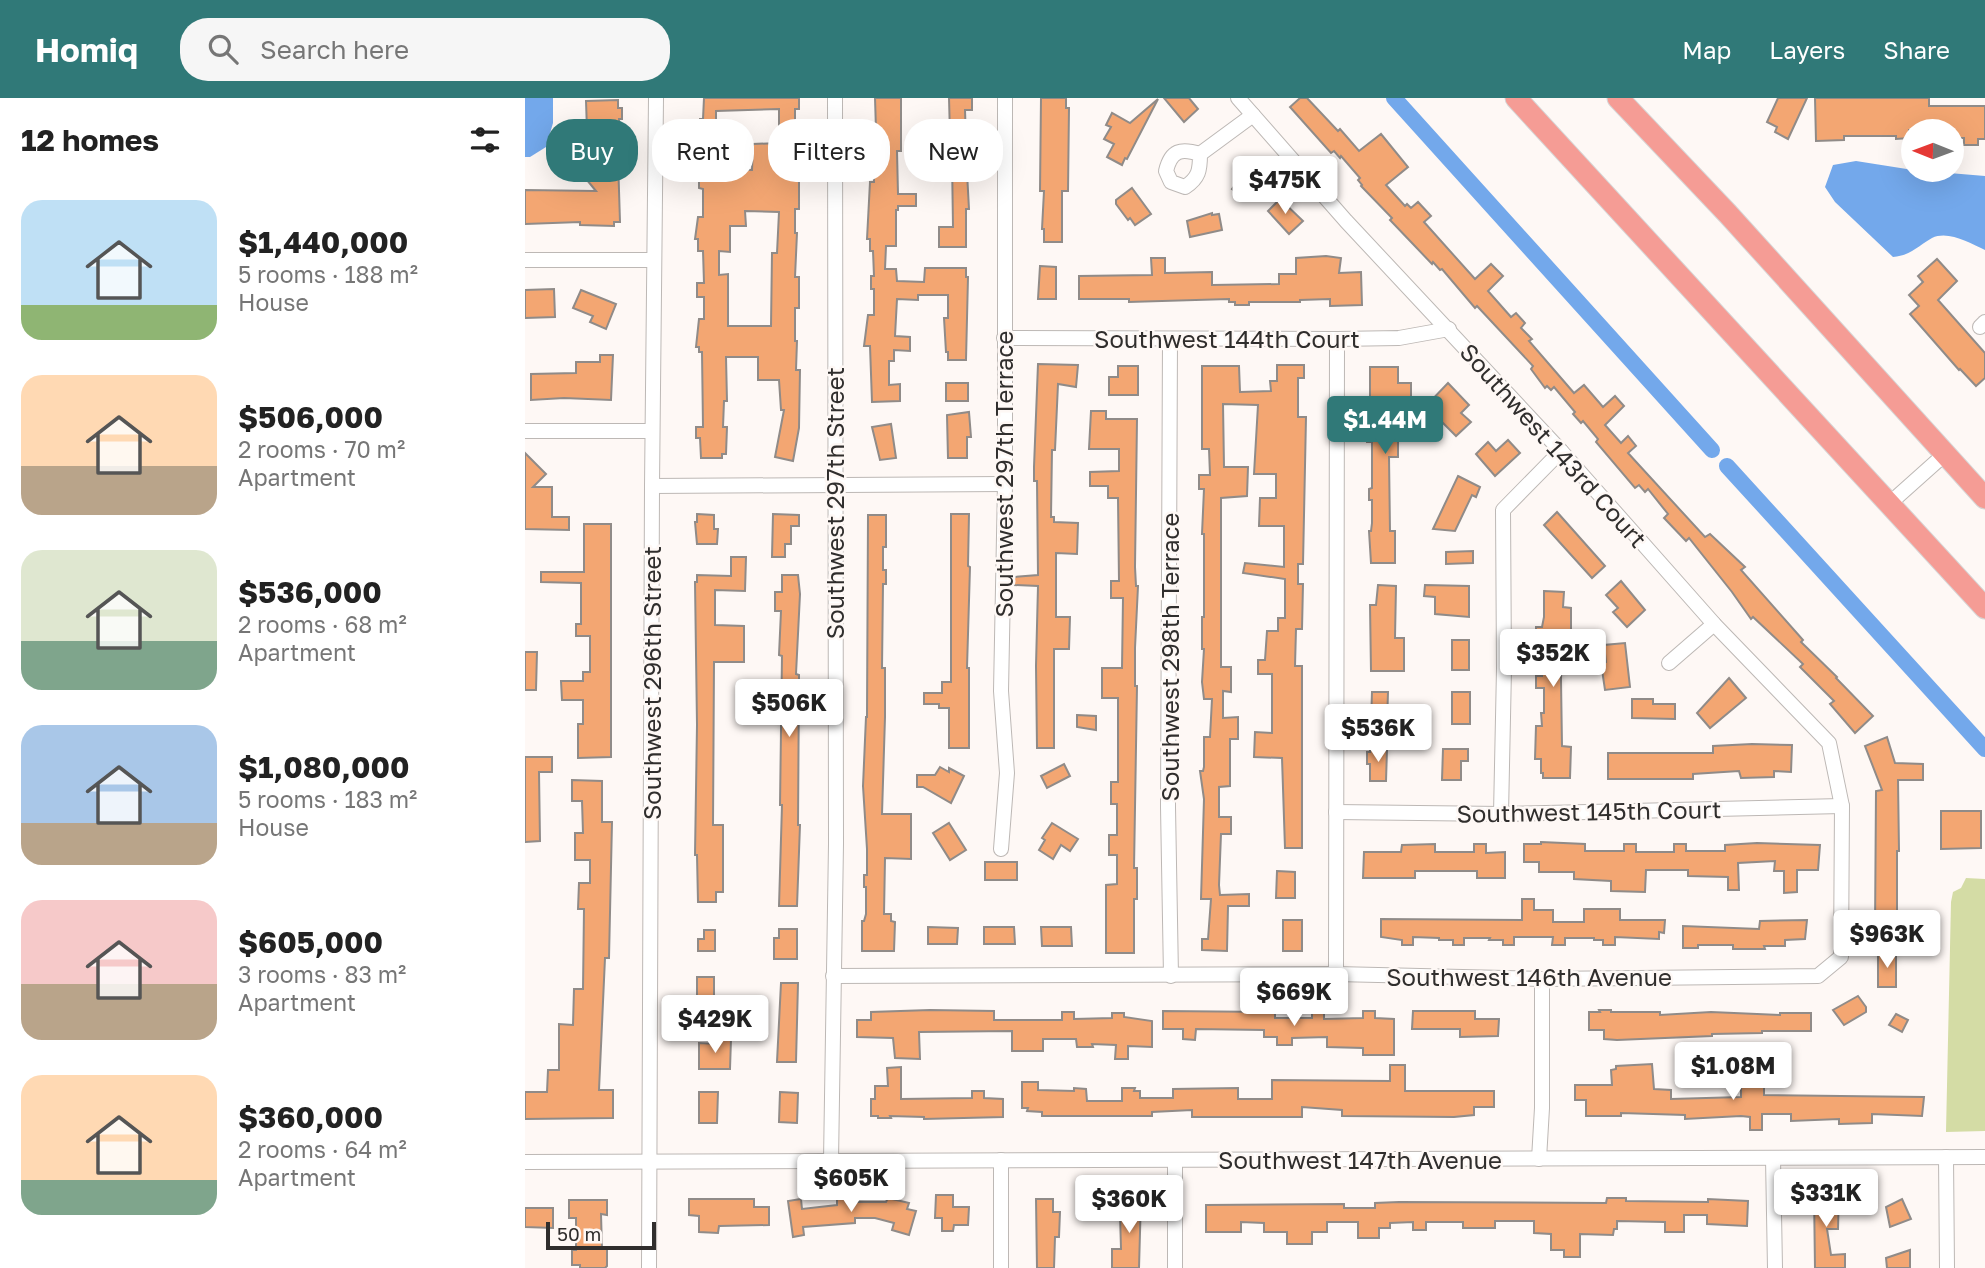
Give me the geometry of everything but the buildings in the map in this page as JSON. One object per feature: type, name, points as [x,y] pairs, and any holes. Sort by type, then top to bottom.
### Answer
[{"type":"highway","points":[[1516,98],[1985,608]]},
{"type":"highway","points":[[1618,98],[1728,214],[1985,498]]},
{"type":"street","name":"Southwest 296th Street","points":[[649,1268],[656,98]]},
{"type":"street","name":"Southwest 297th Street","points":[[831,1161],[836,844],[835,98]]},
{"type":"street","name":"Southwest 297th Terrace","points":[[1001,849],[1007,773],[1001,691],[1005,484],[1005,98]]},
{"type":"street","name":"Southwest 143rd Court","points":[[1238,98],[1346,221],[1561,451],[1714,624],[1829,743],[1842,806],[1841,957]]},
{"type":"street","points":[[1200,154],[1253,115]]},
{"type":"street","points":[[525,260],[654,260]]},
{"type":"street","name":"Southwest 144th Court","points":[[1005,338],[1399,338],[1449,329]]},
{"type":"street","name":"Southwest 298th Terrace","points":[[1170,338],[1168,807],[1171,976]]},
{"type":"street","points":[[1336,974],[1337,339]]},
{"type":"street","points":[[525,431],[652,431]]},
{"type":"street","points":[[1501,814],[1503,510],[1561,451]]},
{"type":"street","points":[[1889,504],[1945,454]]},
{"type":"street","points":[[652,486],[1005,484]]},
{"type":"street","points":[[1669,663],[1714,624]]},
{"type":"street","name":"Southwest 145th Court","points":[[1336,812],[1501,814],[1842,806]]},
{"type":"street","name":"Southwest 146th Avenue","points":[[833,976],[1336,974],[1542,979],[1818,976],[1841,957]]},
{"type":"street","points":[[1539,1158],[1542,1108],[1542,979]]},
{"type":"street","points":[[1946,1157],[1947,1268]]},
{"type":"street","name":"Southwest 147th Avenue","points":[[525,1163],[1985,1157]]},
{"type":"street","points":[[1773,1158],[1775,1268]]},
{"type":"street","points":[[1000,1160],[1001,1268]]},
{"type":"street","points":[[1175,1160],[1175,1268]]},
{"type":"green space","points":[[1966,878],[1985,879],[1985,1131],[1946,1132],[1951,902],[1953,892],[1961,888]]},
{"type":"water","points":[[525,98],[553,98],[553,119],[546,119],[546,147],[530,157],[525,157]]},
{"type":"water","points":[[1856,161],[1901,168],[1901,182],[1964,182],[1964,174],[1985,176],[1985,250],[1959,238],[1938,236],[1909,252],[1893,257],[1835,202],[1825,187],[1833,165]]},
{"type":"waterway","points":[[1394,98],[1712,450]]},
{"type":"waterway","points":[[1727,466],[1985,749]]}]
